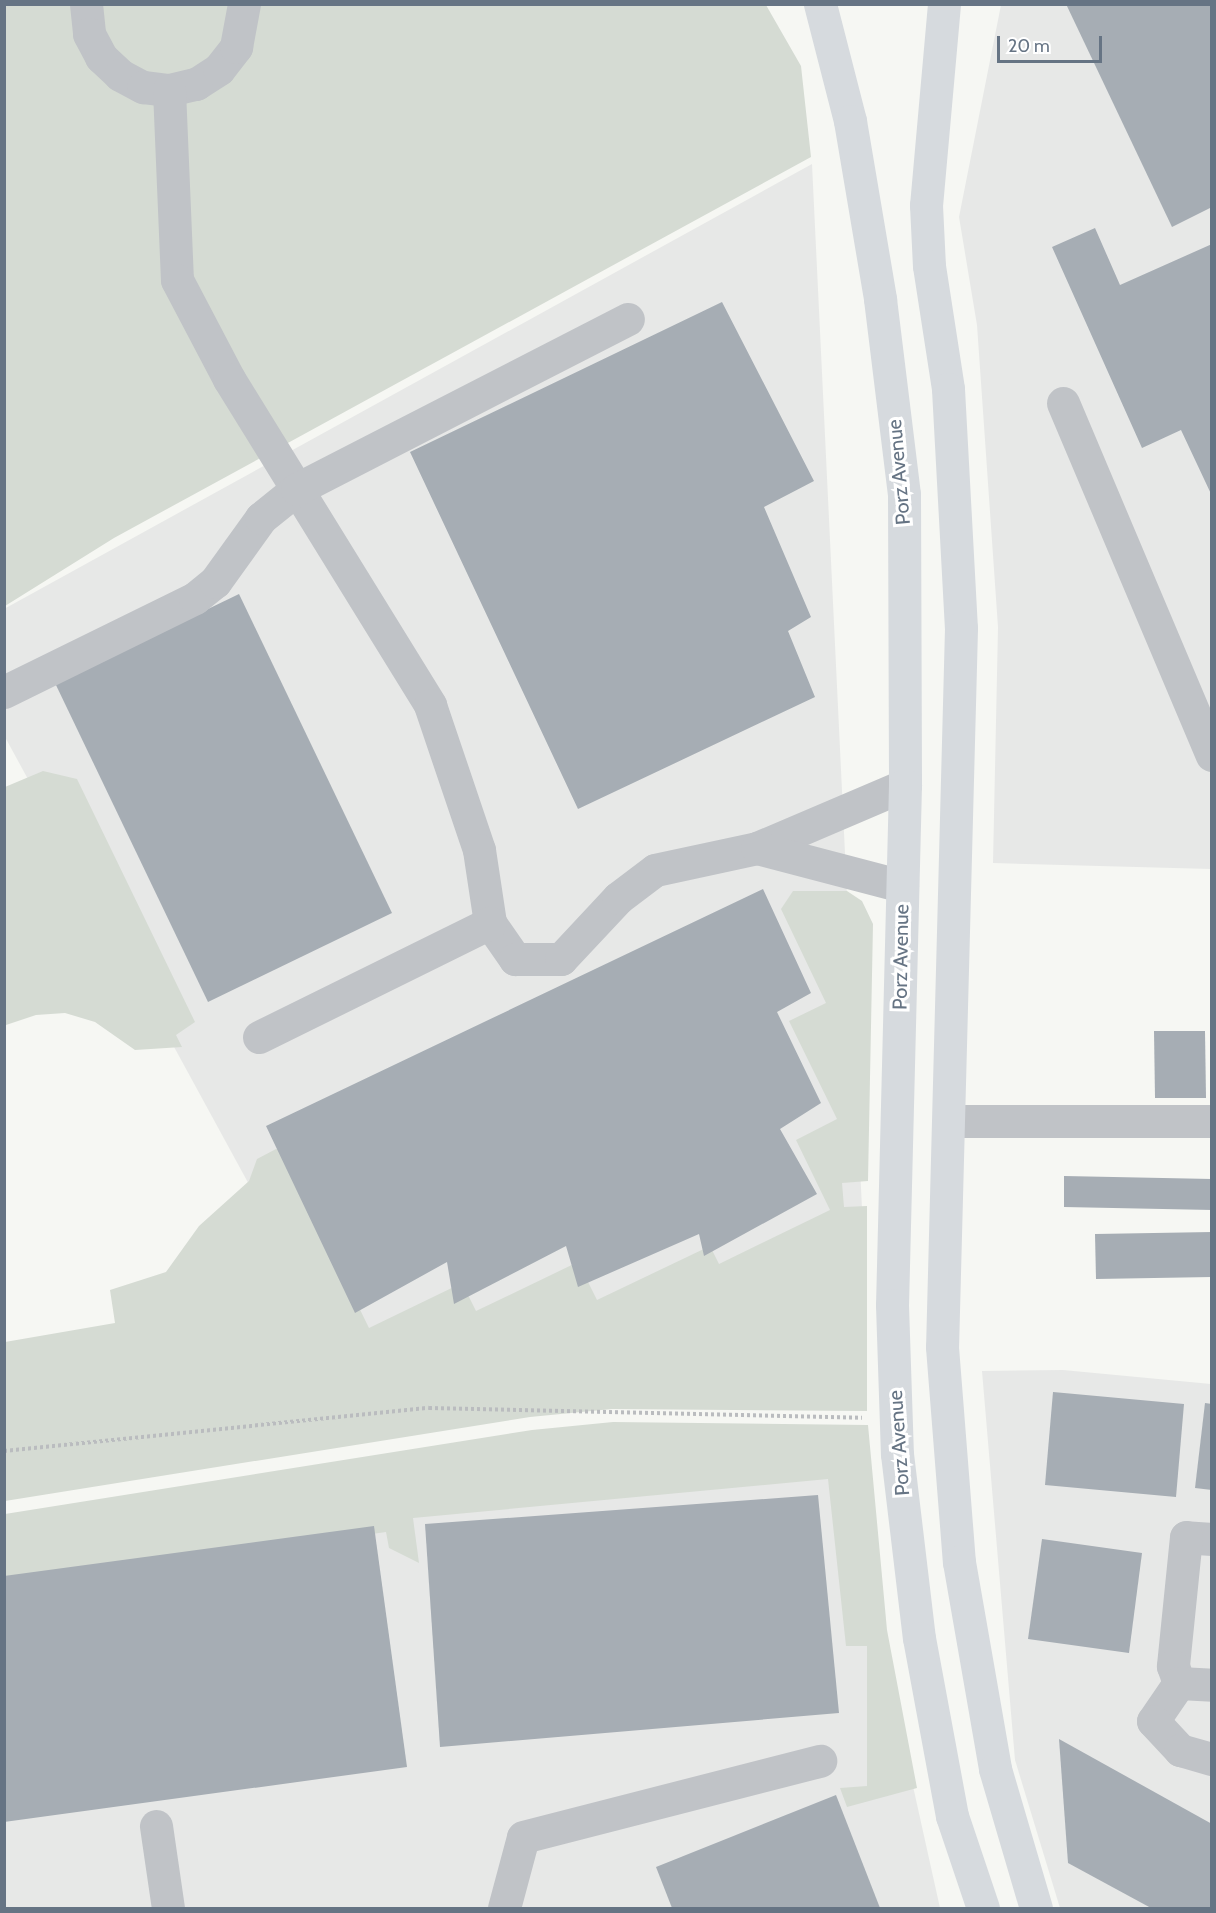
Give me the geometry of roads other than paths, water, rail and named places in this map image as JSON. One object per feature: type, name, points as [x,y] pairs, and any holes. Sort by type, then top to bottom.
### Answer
[{"type":"main road","name":"Porz Avenue","points":[[820,4],[850,120],[880,299],[904,494],[905,785],[892,1305],[897,1454],[919,1638],[952,1816],[983,1908]]},
{"type":"main road","points":[[944,4],[926,205],[929,266],[948,389],[961,628],[950,1121],[942,1347],[959,1562],[995,1769],[1036,1908]]},
{"type":"street","points":[[86,4],[89,34],[101,57],[120,75],[143,87],[169,90],[196,84],[219,69],[236,47],[244,4]]},
{"type":"street","points":[[169,90],[177,280],[229,379],[430,705],[479,850],[490,923],[514,959],[561,959],[618,898],[655,870],[757,848],[905,785]]},
{"type":"street","points":[[4,692],[195,598],[215,582],[261,518],[297,489],[628,319]]},
{"type":"street","points":[[1063,403],[1212,755]]},
{"type":"street","points":[[757,848],[902,886]]},
{"type":"street","points":[[259,1037],[490,923]]},
{"type":"street","points":[[950,1121],[1212,1121]]},
{"type":"street","points":[[1179,1683],[1173,1666],[1186,1537],[1212,1539]]},
{"type":"street","points":[[1179,1683],[1212,1685]]},
{"type":"street","points":[[1179,1683],[1153,1721],[1180,1750],[1212,1759]]},
{"type":"street","points":[[504,1908],[523,1837],[820,1761]]},
{"type":"street","points":[[156,1826],[168,1908]]}]
